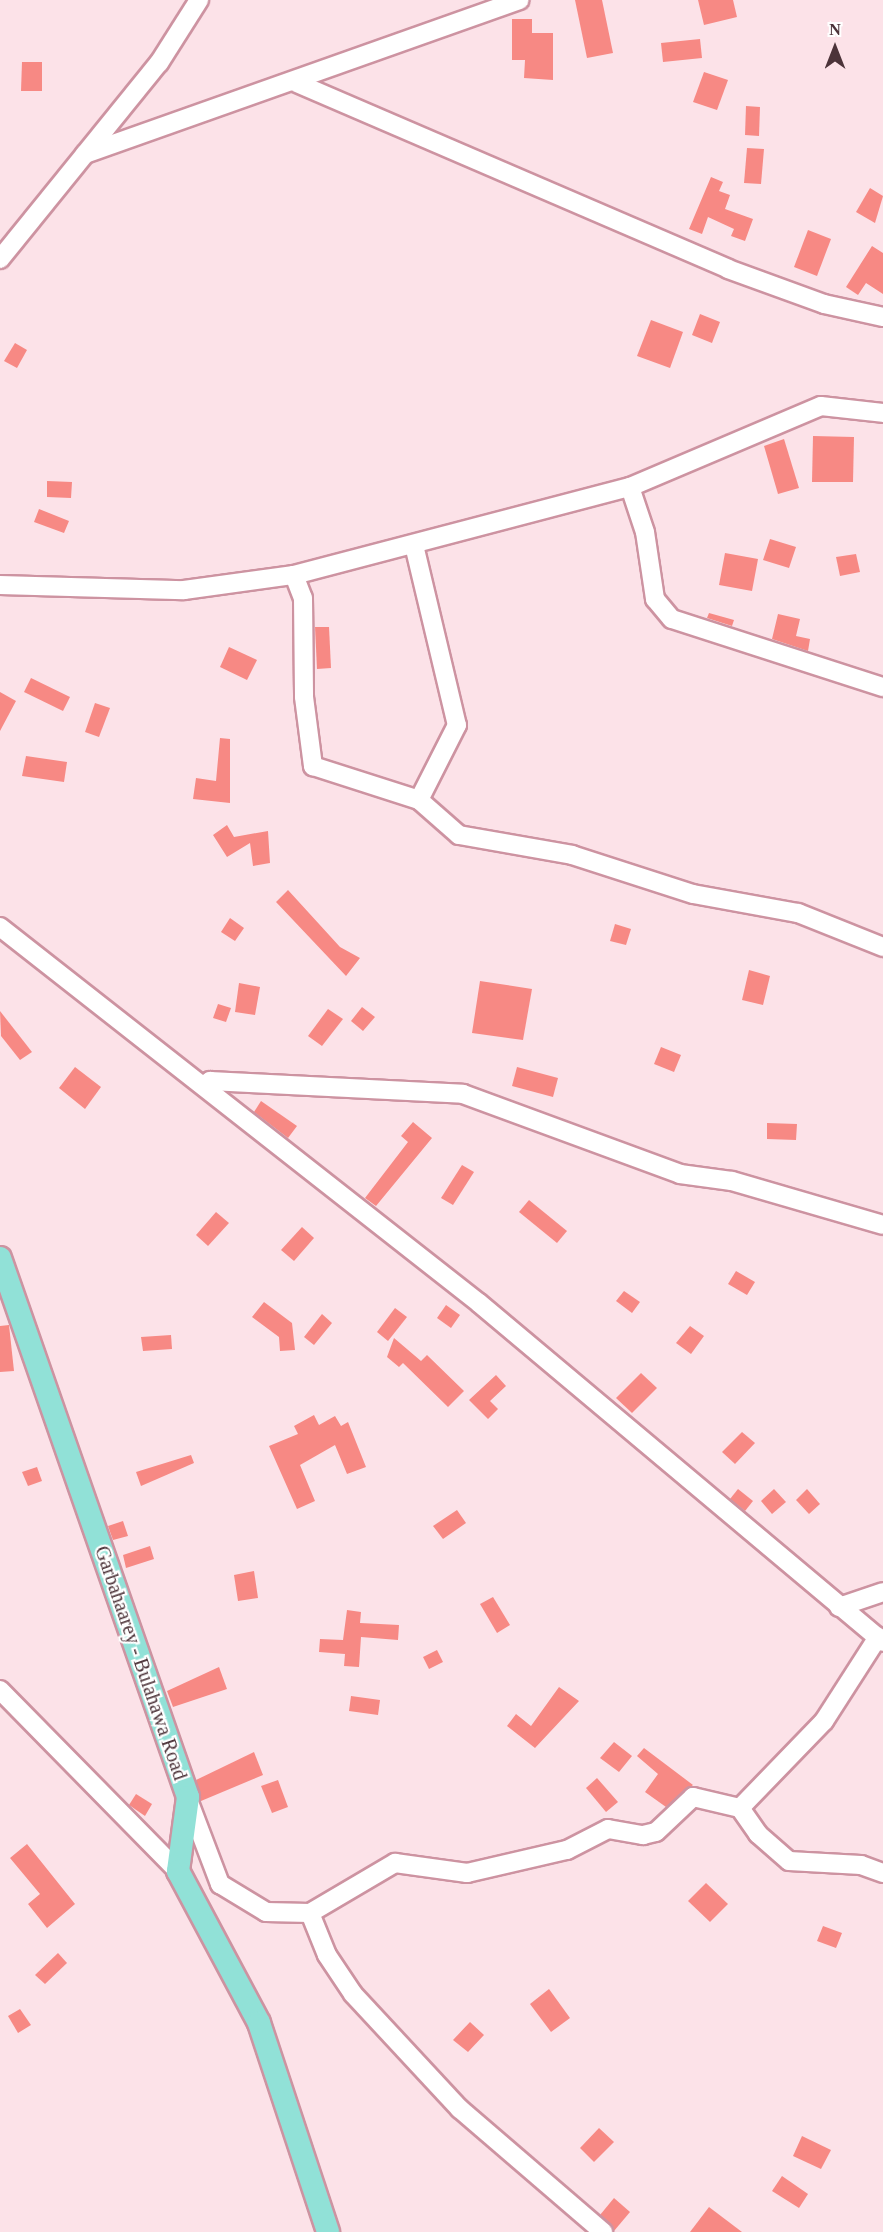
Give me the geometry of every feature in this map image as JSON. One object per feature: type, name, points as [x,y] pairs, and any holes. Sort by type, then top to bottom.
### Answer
[{"type":"main road","name":"Garbahaarey - Bulahawa Road","points":[[0,1258],[188,1797],[178,1871]]},
{"type":"main road","points":[[178,1871],[259,2024],[328,2232]]},
{"type":"street","points":[[0,259],[159,63],[200,0]]},
{"type":"street","points":[[85,154],[297,83],[519,0]]},
{"type":"street","points":[[297,83],[728,269],[824,304],[883,317]]},
{"type":"street","points":[[0,585],[184,590],[294,575],[630,487],[821,406],[883,413]]},
{"type":"street","points":[[630,487],[645,532],[655,599],[672,619],[883,687]]},
{"type":"street","points":[[414,545],[457,725],[419,800]]},
{"type":"street","points":[[294,575],[303,598],[304,697],[313,766],[419,800],[459,836],[572,855],[693,894],[798,913],[883,947]]},
{"type":"street","points":[[0,927],[479,1303],[880,1640],[824,1721],[740,1808]]},
{"type":"street","points":[[205,1087],[210,1081],[463,1094],[680,1174],[732,1180],[883,1225]]},
{"type":"street","points":[[838,1607],[883,1592]]},
{"type":"street","points":[[0,1690],[178,1871]]},
{"type":"street","points":[[188,1797],[220,1884],[266,1912],[310,1913],[395,1863],[467,1873],[567,1850],[608,1829],[656,1832],[693,1797],[740,1808],[758,1834],[789,1861],[861,1865],[883,1873]]},
{"type":"street","points":[[310,1913],[327,1955],[353,1994],[468,2116],[602,2232]]},
{"type":"building","points":[[575,0],[602,0],[613,53],[587,58]]},
{"type":"building","points":[[698,0],[733,0],[737,17],[704,25]]},
{"type":"building","points":[[512,19],[532,19],[532,33],[553,33],[553,80],[524,78],[525,60],[512,60]]},
{"type":"building","points":[[700,39],[702,58],[663,62],[661,43]]},
{"type":"building","points":[[22,62],[42,62],[42,91],[21,91]]},
{"type":"building","points":[[704,72],[728,80],[717,110],[693,102]]},
{"type":"building","points":[[746,106],[760,107],[759,136],[745,135]]},
{"type":"building","points":[[747,148],[764,149],[761,184],[744,183]]},
{"type":"building","points":[[711,177],[723,182],[719,191],[730,195],[725,209],[753,219],[745,241],[731,236],[734,229],[708,217],[702,234],[689,229]]},
{"type":"building","points":[[870,188],[883,196],[875,223],[856,212]]},
{"type":"building","points":[[808,230],[831,239],[817,276],[794,267]]},
{"type":"building","points":[[872,246],[883,253],[883,294],[866,283],[858,295],[846,287]]},
{"type":"building","points":[[700,314],[720,322],[712,343],[692,335]]},
{"type":"building","points":[[651,320],[683,332],[670,368],[637,356]]},
{"type":"building","points":[[15,343],[27,350],[17,368],[4,361]]},
{"type":"building","points":[[813,436],[854,437],[853,482],[812,482]]},
{"type":"building","points":[[784,439],[799,488],[778,494],[764,446]]},
{"type":"building","points":[[47,481],[72,482],[71,498],[47,497]]},
{"type":"building","points":[[39,509],[69,521],[64,533],[34,522]]},
{"type":"building","points":[[770,539],[796,547],[789,568],[763,560]]},
{"type":"building","points":[[725,553],[758,559],[752,591],[719,585]]},
{"type":"building","points":[[856,554],[860,572],[840,576],[836,557]]},
{"type":"building","points":[[709,613],[734,620],[732,626],[707,618]]},
{"type":"building","points":[[778,614],[800,619],[796,636],[810,639],[808,651],[772,639]]},
{"type":"building","points":[[315,627],[329,627],[331,668],[317,669]]},
{"type":"building","points":[[229,647],[257,660],[247,680],[220,667]]},
{"type":"building","points":[[31,678],[70,697],[63,711],[24,692]]},
{"type":"building","points":[[0,692],[16,701],[0,731]]},
{"type":"building","points":[[95,703],[110,708],[99,737],[85,732]]},
{"type":"building","points":[[220,738],[230,739],[230,803],[193,799],[196,778],[216,781]]},
{"type":"building","points":[[26,756],[67,762],[64,782],[22,776]]},
{"type":"building","points":[[227,825],[234,837],[268,831],[270,863],[253,866],[250,843],[227,857],[213,835]]},
{"type":"building","points":[[288,890],[340,947],[360,958],[346,976],[276,902]]},
{"type":"building","points":[[230,918],[244,928],[235,941],[221,932]]},
{"type":"building","points":[[615,924],[631,929],[626,945],[610,941]]},
{"type":"building","points":[[749,970],[770,976],[763,1005],[742,1000]]},
{"type":"building","points":[[480,981],[532,989],[523,1040],[472,1033]]},
{"type":"building","points":[[239,983],[260,987],[255,1015],[235,1012]]},
{"type":"building","points":[[218,1004],[231,1008],[226,1022],[213,1018]]},
{"type":"building","points":[[362,1007],[375,1017],[363,1031],[351,1021]]},
{"type":"building","points":[[328,1009],[343,1019],[322,1046],[308,1036]]},
{"type":"building","points":[[0,1011],[32,1052],[20,1060],[1,1036]]},
{"type":"building","points":[[661,1047],[681,1055],[674,1072],[654,1064]]},
{"type":"building","points":[[75,1067],[101,1087],[85,1109],[59,1088]]},
{"type":"building","points":[[517,1067],[558,1078],[553,1097],[512,1086]]},
{"type":"building","points":[[261,1101],[297,1126],[288,1138],[254,1112]]},
{"type":"building","points":[[413,1122],[432,1138],[376,1206],[365,1198],[408,1142],[401,1136]]},
{"type":"building","points":[[767,1123],[797,1124],[796,1140],[767,1139]]},
{"type":"building","points":[[462,1165],[474,1172],[453,1205],[441,1198]]},
{"type":"building","points":[[529,1200],[567,1231],[557,1243],[519,1212]]},
{"type":"building","points":[[216,1212],[229,1223],[208,1246],[196,1235]]},
{"type":"building","points":[[302,1227],[314,1238],[294,1261],[281,1250]]},
{"type":"building","points":[[736,1271],[755,1282],[747,1295],[728,1284]]},
{"type":"building","points":[[624,1291],[640,1302],[632,1313],[616,1301]]},
{"type":"building","points":[[264,1302],[292,1323],[295,1350],[280,1351],[279,1337],[252,1317]]},
{"type":"building","points":[[446,1305],[460,1315],[451,1328],[437,1318]]},
{"type":"building","points":[[395,1308],[407,1317],[388,1341],[377,1332]]},
{"type":"building","points":[[322,1314],[332,1323],[314,1345],[304,1337]]},
{"type":"building","points":[[9,1325],[14,1371],[0,1372],[0,1326]]},
{"type":"building","points":[[690,1326],[704,1336],[691,1354],[676,1343]]},
{"type":"building","points":[[171,1335],[172,1349],[143,1351],[141,1337]]},
{"type":"building","points":[[394,1338],[421,1361],[427,1355],[464,1391],[448,1407],[403,1363],[399,1367],[387,1357]]},
{"type":"building","points":[[641,1373],[657,1388],[632,1413],[616,1398]]},
{"type":"building","points":[[496,1375],[506,1386],[490,1401],[498,1409],[488,1419],[469,1400]]},
{"type":"building","points":[[314,1415],[319,1425],[335,1416],[341,1426],[348,1422],[366,1467],[347,1474],[335,1445],[300,1465],[315,1501],[297,1509],[269,1446],[298,1434],[294,1426]]},
{"type":"building","points":[[742,1432],[755,1443],[735,1464],[722,1452]]},
{"type":"building","points":[[191,1455],[194,1463],[141,1486],[136,1472]]},
{"type":"building","points":[[37,1467],[42,1481],[28,1486],[22,1472]]},
{"type":"building","points":[[738,1489],[753,1501],[745,1511],[730,1499]]},
{"type":"building","points":[[774,1489],[786,1502],[772,1514],[761,1501]]},
{"type":"building","points":[[807,1489],[820,1504],[809,1514],[796,1500]]},
{"type":"building","points":[[457,1510],[466,1523],[443,1539],[433,1526]]},
{"type":"building","points":[[123,1521],[128,1536],[113,1540],[108,1526]]},
{"type":"building","points":[[150,1546],[154,1559],[126,1568],[123,1555]]},
{"type":"building","points":[[254,1571],[258,1598],[238,1601],[234,1575]]},
{"type":"building","points":[[493,1597],[510,1625],[497,1633],[480,1604]]},
{"type":"building","points":[[347,1610],[361,1612],[360,1623],[399,1625],[398,1640],[361,1637],[359,1667],[344,1666],[345,1654],[319,1652],[320,1639],[343,1640]]},
{"type":"building","points":[[437,1650],[443,1662],[429,1669],[423,1657]]},
{"type":"building","points":[[219,1667],[227,1689],[173,1707],[167,1691]]},
{"type":"building","points":[[559,1687],[579,1701],[535,1748],[507,1726],[516,1714],[531,1726]]},
{"type":"building","points":[[351,1696],[380,1700],[378,1715],[349,1711]]},
{"type":"building","points":[[614,1742],[632,1756],[619,1772],[600,1758]]},
{"type":"building","points":[[644,1748],[693,1785],[666,1807],[645,1792],[658,1774],[637,1756]]},
{"type":"building","points":[[254,1752],[263,1775],[201,1801],[196,1780]]},
{"type":"building","points":[[597,1778],[618,1802],[606,1812],[586,1788]]},
{"type":"building","points":[[278,1780],[288,1807],[272,1813],[261,1786]]},
{"type":"building","points":[[136,1794],[152,1804],[145,1816],[129,1805]]},
{"type":"building","points":[[27,1844],[75,1904],[47,1928],[28,1904],[40,1894],[10,1858]]},
{"type":"building","points":[[706,1883],[728,1904],[710,1922],[688,1901]]},
{"type":"building","points":[[823,1926],[842,1933],[836,1948],[817,1941]]},
{"type":"building","points":[[58,1953],[67,1963],[45,1984],[35,1975]]},
{"type":"building","points":[[549,1989],[570,2018],[551,2032],[530,2004]]},
{"type":"building","points":[[20,2009],[31,2025],[18,2033],[8,2016]]},
{"type":"building","points":[[470,2022],[484,2035],[468,2052],[453,2040]]},
{"type":"building","points":[[599,2128],[614,2142],[594,2162],[580,2148]]},
{"type":"building","points":[[802,2136],[831,2150],[821,2169],[793,2156]]},
{"type":"building","points":[[782,2176],[808,2194],[799,2208],[772,2191]]},
{"type":"building","points":[[614,2198],[630,2212],[614,2231],[600,2215]]},
{"type":"building","points":[[709,2207],[742,2232],[690,2232]]}]
